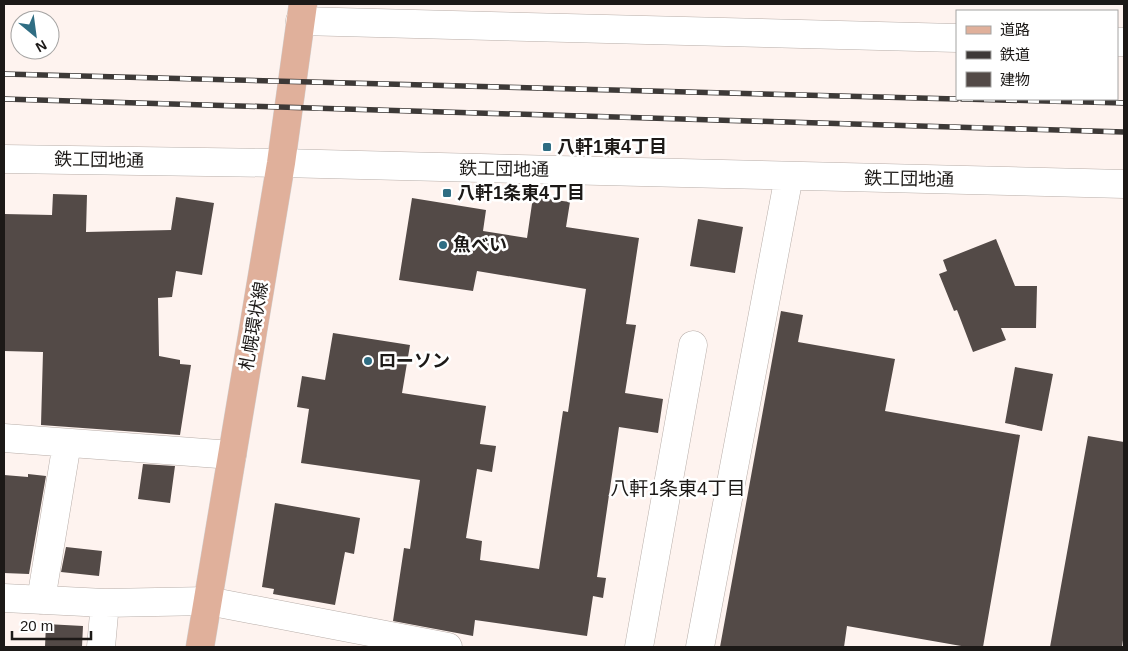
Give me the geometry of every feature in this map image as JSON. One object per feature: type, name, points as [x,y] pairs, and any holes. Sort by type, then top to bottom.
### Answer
[{"type":"main road","name":"札幌環状線","points":[[200,647],[281,163],[301,12]]},
{"type":"street","points":[[301,12],[956,38]]},
{"type":"street","name":"鉄工団地通","points":[[4,159],[281,163],[1124,184]]},
{"type":"street","points":[[700,647],[789,176]]},
{"type":"street","points":[[639,647],[693,345]]},
{"type":"street","points":[[4,438],[232,455]]},
{"type":"street","points":[[41,600],[67,443]]},
{"type":"street","points":[[4,598],[105,603],[208,601],[448,647]]},
{"type":"street","points":[[101,647],[105,603]]},
{"type":"building","points":[[53,194],[87,195],[86,232],[171,230],[176,197],[214,203],[202,275],[176,271],[172,297],[158,298],[159,356],[180,360],[180,364],[191,365],[180,435],[41,425],[43,352],[4,351],[4,214],[52,215]]},
{"type":"building","points":[[533,197],[570,202],[566,227],[639,238],[626,324],[636,325],[625,393],[663,399],[658,433],[619,427],[597,577],[606,578],[603,598],[593,596],[587,636],[475,620],[473,636],[393,621],[404,548],[410,549],[420,480],[301,463],[309,409],[297,407],[302,376],[325,380],[333,333],[410,345],[402,393],[486,406],[480,444],[496,446],[492,472],[477,469],[466,538],[482,541],[480,560],[539,569],[563,411],[568,412],[586,289],[477,271],[473,291],[399,280],[412,198],[486,210],[483,231],[527,238]]},
{"type":"building","points":[[698,219],[743,227],[735,273],[690,266]]},
{"type":"building","points":[[996,239],[1015,286],[1037,286],[1036,328],[1001,328],[1006,340],[973,352],[957,310],[954,311],[939,274],[947,271],[943,260]]},
{"type":"building","points":[[781,311],[803,315],[798,342],[895,359],[885,411],[1020,435],[983,647],[967,647],[847,626],[844,647],[720,647]]},
{"type":"building","points":[[1015,367],[1053,374],[1042,431],[1005,423]]},
{"type":"building","points":[[1088,436],[1124,442],[1124,633],[1122,647],[1050,647]]},
{"type":"building","points":[[143,464],[175,466],[170,503],[138,499]]},
{"type":"building","points":[[28,474],[46,476],[29,574],[4,573],[4,475],[28,477]]},
{"type":"building","points":[[275,503],[360,518],[354,554],[345,552],[335,605],[273,594],[274,589],[262,587]]},
{"type":"building","points":[[66,547],[102,551],[99,576],[61,572]]},
{"type":"building","points":[[46,624],[83,626],[82,647],[45,647]]},
{"type":"railway","points":[[4,74],[956,99]]},
{"type":"railway","points":[[4,99],[1124,132]]},
{"type":"railway","points":[[1002,100],[1124,103]]},
{"type":"place","name":"八軒1東4丁目","points":[[547,147]]},
{"type":"place","name":"八軒1条東4丁目","points":[[447,193]]},
{"type":"place","name":"魚べい","points":[[443,245]]},
{"type":"place","name":"ローソン","points":[[368,361]]},
{"type":"district","name":"八軒1条東4丁目","points":[[678,488]]}]
